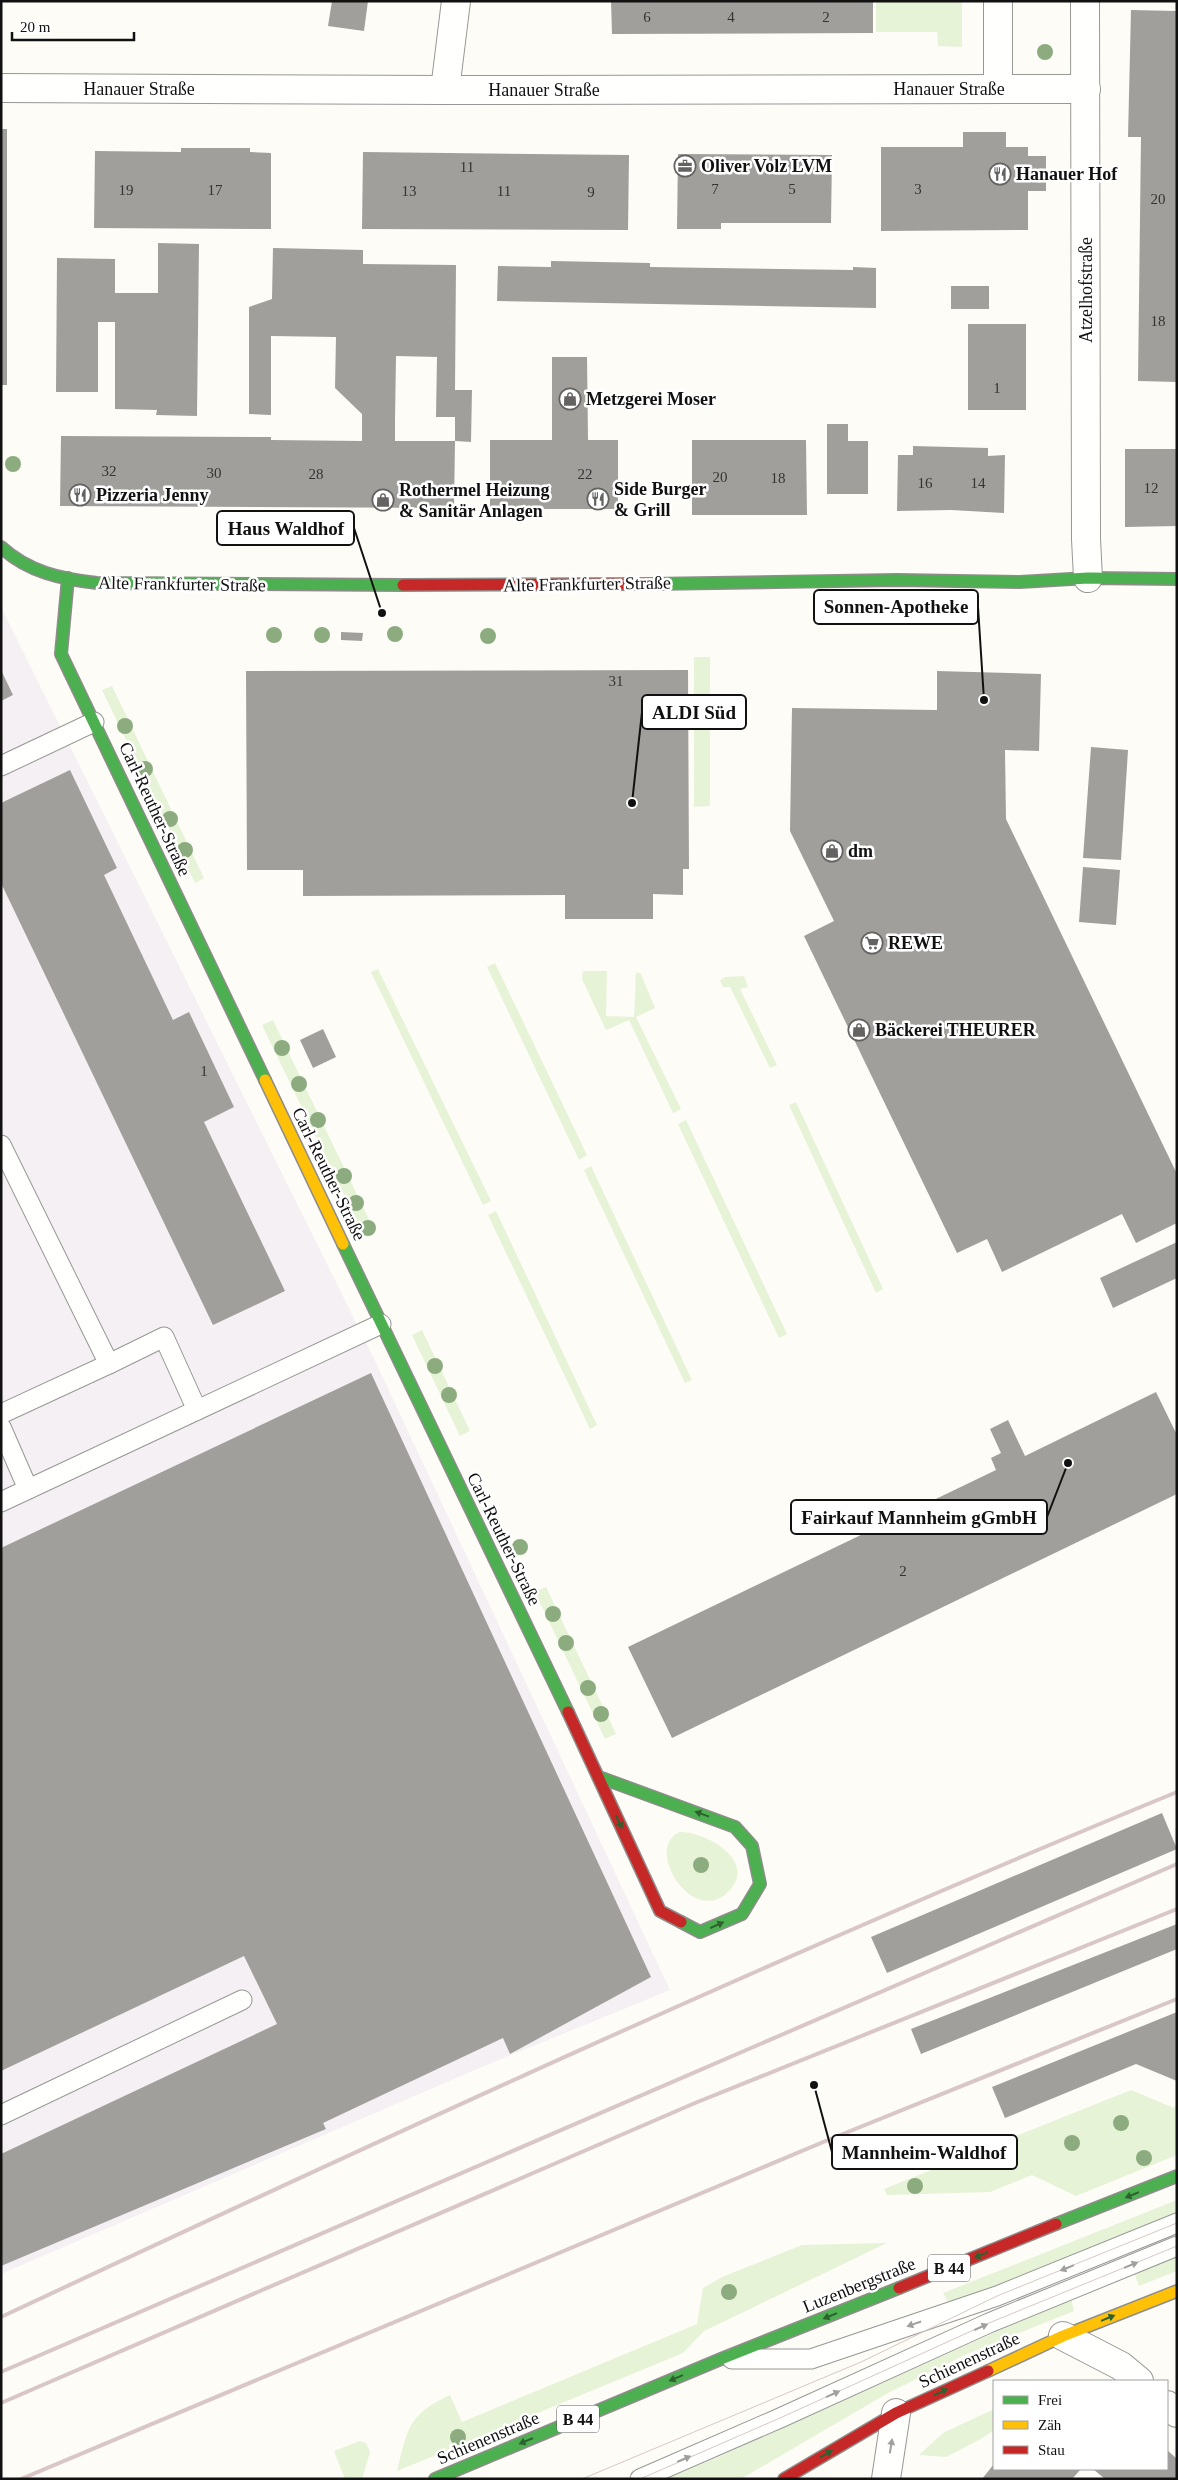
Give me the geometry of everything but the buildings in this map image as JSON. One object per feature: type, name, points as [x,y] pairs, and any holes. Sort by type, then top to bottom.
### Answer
[{"type":"street","points":[[445,90],[456,1]]},
{"type":"street","points":[[998,1],[998,88]]},
{"type":"street","name":"Atzelhofstraße","points":[[1086,1],[1086,539],[1088,578]]},
{"type":"street","name":"Hanauer Straße","points":[[1,88],[445,90],[1086,89]]},
{"type":"street","name":"Alte Frankfurter Straße","points":[[4,554],[39,570],[68,578],[111,584],[282,586],[897,580],[1020,582],[1088,578],[1177,579]]},
{"type":"street","name":"Carl-Reuther-Straße","points":[[68,578],[61,654],[599,1777],[660,1911],[700,1932],[742,1914],[760,1884],[752,1846],[735,1826],[599,1777]]},
{"type":"street","name":"Luzenbergstraße","points":[[721,2360],[1177,2176]]},
{"type":"street","name":"Schienenstraße","points":[[784,2479],[896,2413],[1063,2336],[1177,2291]]},
{"type":"street","points":[[1063,2336],[1122,2366],[1138,2380]]},
{"type":"street","name":"Schienenstraße","points":[[435,2479],[721,2360]]},
{"type":"street","points":[[886,2479],[896,2413]]},
{"type":"lane","points":[[1,766],[94,722]]},
{"type":"lane","points":[[1,1145],[109,1364]]},
{"type":"lane","points":[[1,1502],[381,1324]]},
{"type":"lane","points":[[1,1414],[164,1337],[197,1410]]},
{"type":"lane","points":[[1,1427],[28,1490]]},
{"type":"lane","points":[[1,2115],[242,2000]]},
{"type":"lane","points":[[721,2360],[811,2359],[997,2296],[1177,2223]]},
{"type":"lane","points":[[640,2479],[988,2323],[1177,2246]]},
{"type":"shaded area","points":[[1,607],[377,1365],[670,1990],[482,2067],[1,2274]]},
{"type":"green space","points":[[876,1],[962,1],[962,47],[938,46],[937,32],[876,32]]},
{"type":"green space","points":[[694,657],[710,657],[710,806],[694,807]]},
{"type":"green space","points":[[112,686],[204,878],[195,883],[102,690]]},
{"type":"green space","points":[[495,963],[587,1155],[579,1160],[487,967]]},
{"type":"green space","points":[[378,969],[491,1201],[483,1205],[371,972]]},
{"type":"green space","points":[[583,971],[607,971],[606,1016],[634,1017],[636,972],[641,974],[655,1008],[636,1017],[681,1109],[673,1113],[629,1020],[606,1030],[582,979]]},
{"type":"green space","points":[[744,976],[748,987],[740,989],[777,1065],[770,1068],[730,987],[723,987],[720,981],[725,977]]},
{"type":"green space","points":[[273,1020],[375,1232],[364,1236],[262,1025]]},
{"type":"green space","points":[[796,1102],[883,1289],[876,1293],[789,1105]]},
{"type":"green space","points":[[686,1120],[787,1334],[779,1338],[678,1124]]},
{"type":"green space","points":[[591,1166],[692,1380],[685,1383],[584,1170]]},
{"type":"green space","points":[[496,1211],[597,1425],[590,1429],[488,1215]]},
{"type":"green space","points":[[422,1330],[470,1431],[460,1436],[412,1335]]},
{"type":"green space","points":[[546,1587],[616,1734],[605,1739],[535,1592]]},
{"type":"green space","points":[[680,1832],[691,1833],[716,1843],[734,1861],[738,1871],[736,1882],[727,1893],[713,1900],[700,1900],[687,1892],[676,1880],[669,1867],[667,1852],[670,1840]]},
{"type":"green space","points":[[1131,2090],[1174,2108],[1177,2103],[1177,2155],[1076,2196],[1032,2175],[990,2192],[887,2195],[884,2189]]},
{"type":"green space","points":[[1177,2200],[1177,2215],[949,2304],[943,2293]]},
{"type":"green space","points":[[887,2243],[704,2331],[683,2353],[397,2471],[407,2434],[417,2417],[425,2409],[450,2395],[462,2422],[697,2324],[703,2288],[722,2277],[802,2245]]},
{"type":"green space","points":[[1177,2255],[1177,2271],[1139,2286],[1134,2273]]},
{"type":"green space","points":[[1071,2298],[1074,2311],[967,2354],[888,2393],[741,2479],[665,2479],[716,2458]]},
{"type":"green space","points":[[993,2409],[993,2431],[981,2439],[946,2457],[919,2455],[943,2433]]},
{"type":"green space","points":[[360,2441],[366,2443],[370,2452],[362,2479],[345,2479],[334,2451]]},
{"type":"tram line","points":[[582,2479],[861,2362],[997,2296],[1177,2223]]},
{"type":"tram line","points":[[640,2479],[989,2323],[1177,2246]]},
{"type":"railway","points":[[1,2317],[586,2047],[880,1917],[1177,1792]]},
{"type":"railway","points":[[1,2372],[1177,1864]]},
{"type":"railway","points":[[1,2403],[695,2103],[1177,1909]]},
{"type":"railway","points":[[21,2479],[828,2140],[1177,1999]]},
{"type":"traffic: fast","points":[[1,547],[22,563],[46,573],[97,583],[403,585]]},
{"type":"traffic: fast","points":[[68,578],[61,654],[265,1080]]},
{"type":"traffic: fast","points":[[650,584],[897,580],[1020,582],[1088,578],[1177,579]]},
{"type":"traffic: fast","points":[[343,1244],[568,1712]]},
{"type":"traffic: fast","points":[[599,1777],[735,1827],[752,1846],[760,1884],[742,1914],[700,1932],[681,1922]]},
{"type":"traffic: fast","points":[[1056,2224],[1177,2176]]},
{"type":"traffic: fast","points":[[435,2479],[721,2359],[899,2288]]},
{"type":"traffic: slow","points":[[265,1080],[343,1244]]},
{"type":"traffic: slow","points":[[988,2371],[1063,2336],[1177,2291]]},
{"type":"traffic: jam","points":[[403,585],[650,584]]},
{"type":"traffic: jam","points":[[568,1712],[660,1911],[681,1922]]},
{"type":"traffic: jam","points":[[899,2288],[1056,2224]]},
{"type":"traffic: jam","points":[[784,2479],[896,2413],[988,2371]]},
{"type":"place","name":"Oliver Volz LVM","points":[[685,166]]},
{"type":"place","name":"Hanauer Hof","points":[[1000,174]]},
{"type":"place","name":"Metzgerei Moser","points":[[570,399]]},
{"type":"place","name":"Pizzeria Jenny","points":[[80,495]]},
{"type":"place","name":"Side Burger & Grill","points":[[598,499]]},
{"type":"place","name":"Rothermel Heizung & Sanitär Anlagen","points":[[383,500]]},
{"type":"place","name":"Haus Waldhof","points":[[382,613]]},
{"type":"place","name":"Sonnen-Apotheke","points":[[984,700]]},
{"type":"place","name":"ALDI Süd","points":[[632,803]]},
{"type":"place","name":"dm","points":[[832,851]]},
{"type":"place","name":"REWE","points":[[872,943]]},
{"type":"place","name":"Bäckerei THEURER","points":[[859,1030]]},
{"type":"place","name":"Fairkauf Mannheim gGmbH","points":[[1068,1463]]},
{"type":"place","name":"Mannheim-Waldhof","points":[[814,2085]]}]
